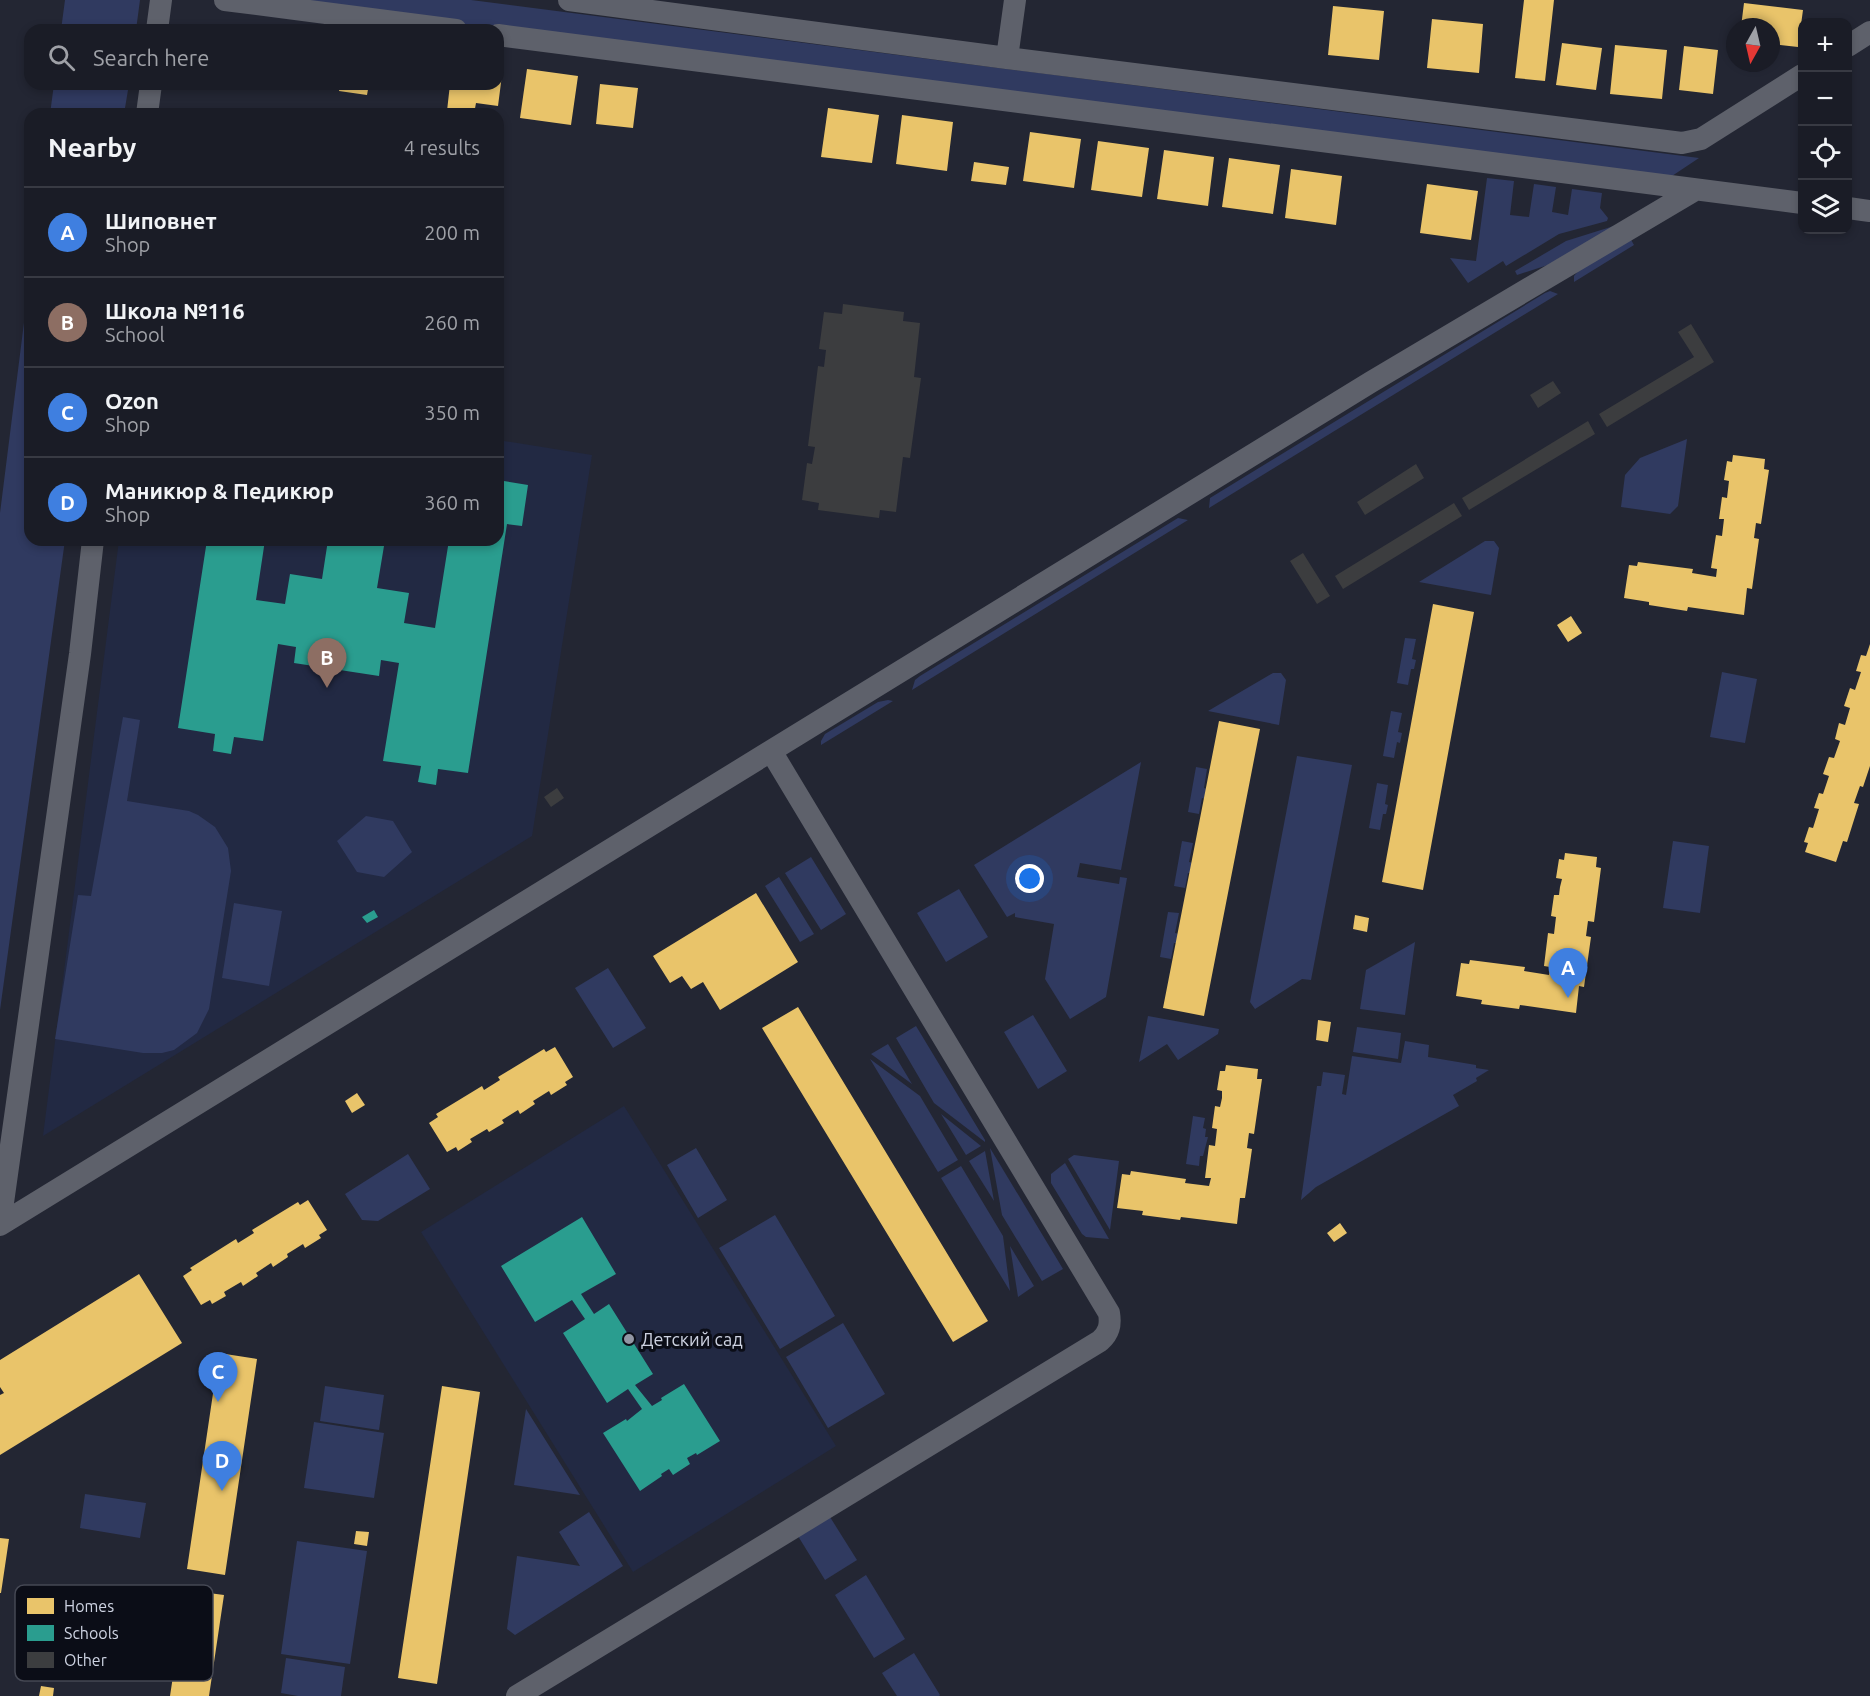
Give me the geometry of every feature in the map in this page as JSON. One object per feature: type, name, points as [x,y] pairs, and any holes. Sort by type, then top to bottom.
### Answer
[{"type":"street","points":[[159,24],[161,0]]},
{"type":"street","points":[[225,0],[410,24]]},
{"type":"street","points":[[569,0],[1682,143],[1701,139],[1798,78]]},
{"type":"street","points":[[1007,58],[1015,0]]},
{"type":"street","points":[[1852,43],[1870,32]]},
{"type":"street","points":[[504,36],[1798,202]]},
{"type":"street","points":[[148,108],[150,90]]},
{"type":"street","points":[[0,1225],[1371,382],[1695,190]]},
{"type":"street","points":[[1852,209],[1870,211]]},
{"type":"street","points":[[0,1225],[80,654],[92,546]]},
{"type":"street","points":[[517,1696],[1100,1341],[1107,1334],[1110,1322],[1109,1313],[771,751]]},
{"type":"shaded area","points":[[65,0],[140,0],[137,24],[62,24]]},
{"type":"shaded area","points":[[265,0],[471,0],[1699,158],[1666,180],[504,31],[504,24],[452,24]]},
{"type":"shaded area","points":[[53,90],[128,90],[125,108],[51,108]]},
{"type":"shaded area","points":[[1487,178],[1514,181],[1510,215],[1529,217],[1534,184],[1556,187],[1552,212],[1568,215],[1572,189],[1602,193],[1600,208],[1608,218],[1607,221],[1559,234],[1506,266],[1503,261],[1468,283],[1450,258],[1476,261]]},
{"type":"shaded area","points":[[1617,225],[1548,265],[1517,275],[1515,271],[1566,241]]},
{"type":"shaded area","points":[[1630,238],[1634,245],[1574,282],[1574,276],[1580,269]]},
{"type":"shaded area","points":[[1550,291],[1558,294],[1209,508],[1210,498]]},
{"type":"shaded area","points":[[24,323],[24,546],[64,546],[0,1010],[0,513]]},
{"type":"shaded area","points":[[1687,439],[1678,506],[1670,514],[1621,507],[1625,475],[1640,458]]},
{"type":"shaded area","points":[[504,441],[592,455],[532,836],[43,1136],[118,546],[504,546]]},
{"type":"shaded area","points":[[1178,518],[1188,520],[912,690],[915,680],[920,676]]},
{"type":"shaded area","points":[[1485,541],[1494,541],[1499,548],[1491,595],[1419,582]]},
{"type":"shaded area","points":[[1405,638],[1416,639],[1412,659],[1416,660],[1414,669],[1411,669],[1408,685],[1397,683]]},
{"type":"shaded area","points":[[1722,672],[1757,679],[1745,743],[1710,737]]},
{"type":"shaded area","points":[[1273,673],[1281,673],[1286,680],[1279,725],[1208,711]]},
{"type":"shaded area","points":[[893,701],[821,745],[825,734],[878,702]]},
{"type":"shaded area","points":[[1391,711],[1402,713],[1398,732],[1402,733],[1400,743],[1397,742],[1394,758],[1383,756]]},
{"type":"shaded area","points":[[123,717],[140,720],[127,801],[189,811],[198,815],[215,827],[228,848],[231,871],[209,1009],[197,1033],[174,1050],[162,1053],[143,1053],[55,1039],[78,895],[91,896]]},
{"type":"shaded area","points":[[1297,756],[1352,765],[1311,980],[1302,979],[1255,1009],[1250,1002]]},
{"type":"shaded area","points":[[1141,762],[1121,870],[1080,863],[1077,877],[1119,884],[1120,877],[1127,878],[1106,997],[1070,1019],[1045,979],[1054,924],[1015,917],[1015,913],[1007,917],[974,865]]},
{"type":"shaded area","points":[[1196,767],[1207,769],[1204,788],[1207,789],[1205,799],[1202,798],[1199,814],[1188,812]]},
{"type":"shaded area","points":[[1377,783],[1388,785],[1385,804],[1388,805],[1386,814],[1383,814],[1380,830],[1369,828]]},
{"type":"shaded area","points":[[366,816],[393,821],[412,852],[384,877],[357,872],[337,841]]},
{"type":"shaded area","points":[[1182,841],[1193,843],[1189,862],[1193,863],[1185,888],[1174,886]]},
{"type":"shaded area","points":[[1673,841],[1709,846],[1700,913],[1663,908]]},
{"type":"shaded area","points":[[811,857],[846,914],[821,930],[785,873]]},
{"type":"shaded area","points":[[779,877],[814,934],[800,942],[765,886]]},
{"type":"shaded area","points":[[959,889],[988,937],[946,962],[917,913]]},
{"type":"shaded area","points":[[234,903],[282,911],[269,986],[222,978]]},
{"type":"shaded area","points":[[1168,912],[1179,913],[1175,933],[1179,934],[1177,943],[1174,943],[1171,959],[1160,957]]},
{"type":"shaded area","points":[[1415,942],[1405,1015],[1360,1009],[1366,970]]},
{"type":"shaded area","points":[[608,968],[646,1028],[613,1048],[575,988]]},
{"type":"shaded area","points":[[1033,1015],[1067,1071],[1038,1089],[1004,1032]]},
{"type":"shaded area","points":[[1148,1016],[1219,1029],[1218,1034],[1178,1060],[1167,1044],[1139,1062]]},
{"type":"shaded area","points":[[916,1026],[985,1142],[934,1103],[896,1038]]},
{"type":"shaded area","points":[[1357,1027],[1401,1033],[1398,1059],[1353,1052]]},
{"type":"shaded area","points":[[1405,1041],[1429,1045],[1428,1057],[1476,1065],[1476,1068],[1489,1070],[1476,1078],[1477,1081],[1453,1095],[1459,1106],[1316,1187],[1301,1200],[1317,1086],[1321,1086],[1323,1072],[1345,1075],[1342,1094],[1346,1095],[1352,1056],[1401,1063]]},
{"type":"shaded area","points":[[888,1044],[912,1084],[871,1054]]},
{"type":"shaded area","points":[[870,1059],[920,1096],[958,1160],[938,1172]]},
{"type":"shaded area","name":"Детский сад","points":[[624,1106],[836,1446],[633,1572],[421,1232]]},
{"type":"shaded area","points":[[941,1114],[981,1146],[966,1155]]},
{"type":"shaded area","points":[[1193,1116],[1205,1118],[1203,1128],[1206,1129],[1205,1137],[1208,1137],[1203,1156],[1200,1156],[1199,1166],[1186,1164]]},
{"type":"shaded area","points":[[696,1148],[727,1200],[698,1218],[667,1165]]},
{"type":"shaded area","points":[[990,1148],[1063,1269],[1042,1281],[1002,1215]]},
{"type":"shaded area","points":[[985,1151],[994,1201],[969,1161]]},
{"type":"shaded area","points":[[408,1154],[430,1189],[378,1221],[362,1220],[345,1194]]},
{"type":"shaded area","points":[[1074,1155],[1119,1161],[1110,1230],[1068,1159]]},
{"type":"shaded area","points":[[1065,1163],[1109,1239],[1086,1237],[1082,1234],[1051,1183],[1051,1174]]},
{"type":"shaded area","points":[[961,1166],[1003,1236],[1010,1291],[941,1178]]},
{"type":"shaded area","points":[[775,1215],[835,1316],[780,1349],[719,1248]]},
{"type":"shaded area","points":[[1010,1246],[1034,1286],[1018,1297]]},
{"type":"shaded area","points":[[843,1323],[885,1394],[828,1428],[786,1357]]},
{"type":"shaded area","points":[[325,1386],[384,1395],[379,1430],[320,1421]]},
{"type":"shaded area","points":[[526,1409],[580,1495],[514,1485]]},
{"type":"shaded area","points":[[314,1422],[384,1433],[374,1498],[304,1488]]},
{"type":"shaded area","points":[[85,1494],[146,1503],[140,1538],[80,1528]]},
{"type":"shaded area","points":[[589,1512],[623,1566],[515,1635],[507,1629],[517,1556],[580,1566],[559,1532]]},
{"type":"shaded area","points":[[830,1517],[857,1560],[825,1580],[798,1536]]},
{"type":"shaded area","points":[[297,1541],[367,1551],[350,1664],[281,1654]]},
{"type":"shaded area","points":[[866,1575],[905,1639],[874,1658],[835,1595]]},
{"type":"shaded area","points":[[914,1653],[939,1696],[897,1696],[882,1673]]},
{"type":"shaded area","points":[[286,1658],[345,1667],[341,1696],[298,1696],[281,1693]]},
{"type":"building: Homes","points":[[1524,0],[1554,0],[1545,81],[1515,78]]},
{"type":"building: Homes","points":[[1744,3],[1803,10],[1802,18],[1798,18],[1798,47],[1780,45],[1780,18],[1742,18]]},
{"type":"building: Homes","points":[[1333,6],[1384,11],[1379,60],[1328,55]]},
{"type":"building: Homes","points":[[1432,19],[1483,24],[1479,73],[1427,68]]},
{"type":"building: Homes","points":[[1562,43],[1602,48],[1596,90],[1556,85]]},
{"type":"building: Homes","points":[[1615,45],[1667,50],[1662,99],[1610,94]]},
{"type":"building: Homes","points":[[1684,46],[1718,50],[1713,94],[1679,90]]},
{"type":"building: Homes","points":[[527,69],[578,76],[571,125],[520,118]]},
{"type":"building: Homes","points":[[600,84],[638,88],[633,128],[596,124]]},
{"type":"building: Homes","points":[[339,90],[368,90],[367,95]]},
{"type":"building: Homes","points":[[449,90],[500,90],[498,106],[476,103],[475,108],[447,108]]},
{"type":"building: Homes","points":[[828,108],[879,115],[872,163],[821,157]]},
{"type":"building: Homes","points":[[902,115],[953,122],[947,171],[896,164]]},
{"type":"building: Homes","points":[[1030,132],[1081,139],[1074,188],[1023,181]]},
{"type":"building: Homes","points":[[1098,141],[1149,148],[1142,197],[1091,190]]},
{"type":"building: Homes","points":[[1164,150],[1214,157],[1208,206],[1157,199]]},
{"type":"building: Homes","points":[[1229,158],[1280,165],[1273,214],[1222,207]]},
{"type":"building: Homes","points":[[974,162],[1009,167],[1006,185],[971,181]]},
{"type":"building: Homes","points":[[1291,169],[1342,176],[1336,225],[1285,218]]},
{"type":"building: Homes","points":[[1427,184],[1478,191],[1471,240],[1420,233]]},
{"type":"building: Homes","points":[[1733,455],[1765,459],[1764,469],[1769,470],[1761,524],[1756,523],[1754,538],[1759,539],[1752,589],[1747,588],[1744,615],[1688,607],[1687,611],[1649,605],[1649,602],[1624,598],[1629,565],[1637,566],[1638,562],[1693,569],[1692,573],[1716,577],[1717,569],[1711,568],[1716,535],[1722,536],[1724,519],[1719,519],[1722,497],[1727,498],[1729,481],[1724,480],[1727,461],[1732,462]]},
{"type":"building: Homes","points":[[1433,604],[1474,612],[1423,890],[1382,882]]},
{"type":"building: Homes","points":[[1571,616],[1582,633],[1568,642],[1557,625]]},
{"type":"building: Homes","points":[[1870,644],[1870,766],[1863,787],[1860,786],[1854,803],[1859,804],[1847,842],[1843,841],[1836,862],[1805,852],[1808,843],[1804,842],[1809,827],[1813,828],[1819,809],[1814,808],[1819,793],[1823,794],[1829,776],[1823,774],[1829,757],[1834,758],[1840,741],[1835,739],[1839,723],[1845,725],[1850,708],[1844,706],[1850,688],[1855,690],[1861,672],[1856,671],[1861,655],[1866,656]]},
{"type":"building: Homes","points":[[1219,721],[1260,729],[1204,1016],[1163,1008]]},
{"type":"building: Homes","points":[[1565,853],[1597,857],[1596,867],[1601,868],[1594,922],[1588,921],[1586,936],[1591,937],[1584,987],[1579,986],[1576,1013],[1520,1005],[1519,1009],[1481,1004],[1482,1000],[1456,996],[1461,963],[1469,964],[1470,960],[1525,967],[1524,971],[1549,975],[1550,967],[1544,966],[1548,933],[1554,934],[1556,917],[1551,916],[1554,895],[1559,895],[1562,879],[1556,878],[1559,859],[1564,860]]},
{"type":"building: Homes","points":[[756,893],[798,962],[720,1010],[703,982],[691,989],[682,976],[670,983],[653,956]]},
{"type":"building: Homes","points":[[1355,915],[1369,918],[1367,932],[1353,929]]},
{"type":"building: Homes","points":[[798,1007],[988,1321],[953,1342],[762,1028]]},
{"type":"building: Homes","points":[[1318,1020],[1331,1022],[1328,1042],[1316,1040]]},
{"type":"building: Homes","points":[[555,1047],[573,1077],[565,1082],[567,1085],[551,1095],[549,1091],[533,1101],[535,1104],[520,1114],[518,1110],[502,1120],[504,1123],[489,1132],[487,1129],[470,1139],[472,1142],[458,1151],[456,1147],[447,1152],[429,1123],[438,1117],[436,1114],[482,1086],[484,1090],[500,1080],[498,1077],[544,1049],[546,1052]]},
{"type":"building: Homes","points":[[1226,1065],[1258,1069],[1257,1079],[1262,1079],[1254,1134],[1249,1133],[1247,1148],[1252,1149],[1245,1198],[1240,1198],[1237,1224],[1142,1215],[1143,1211],[1117,1208],[1122,1174],[1130,1175],[1131,1171],[1186,1179],[1185,1183],[1209,1186],[1211,1178],[1205,1178],[1209,1145],[1215,1146],[1217,1129],[1212,1128],[1215,1106],[1220,1107],[1222,1098],[1222,1091],[1217,1090],[1220,1071],[1225,1071]]},
{"type":"building: Homes","points":[[357,1093],[365,1105],[352,1113],[345,1101]]},
{"type":"building: Homes","points":[[308,1200],[327,1230],[319,1235],[321,1238],[305,1248],[303,1244],[273,1267],[271,1263],[256,1273],[258,1276],[243,1286],[241,1282],[224,1292],[226,1296],[212,1304],[210,1300],[201,1305],[183,1276],[192,1270],[190,1268],[236,1239],[238,1243],[254,1233],[252,1230],[298,1202],[300,1205]]},
{"type":"building: Homes","points":[[1340,1223],[1347,1233],[1334,1242],[1327,1233]]},
{"type":"building: Homes","points":[[139,1274],[182,1343],[0,1455],[0,1395],[4,1393],[0,1387],[0,1360]]},
{"type":"building: Homes","points":[[219,1353],[257,1359],[225,1575],[187,1569]]},
{"type":"building: Homes","points":[[442,1386],[480,1392],[437,1684],[398,1678]]},
{"type":"building: Homes","points":[[356,1531],[369,1532],[367,1546],[354,1544]]},
{"type":"building: Homes","points":[[0,1538],[9,1539],[1,1593],[0,1593]]},
{"type":"building: Homes","points":[[213,1594],[224,1595],[213,1669]]},
{"type":"building: Homes","points":[[172,1681],[211,1681],[209,1696],[170,1696]]},
{"type":"building: Homes","points":[[41,1686],[54,1688],[53,1696],[39,1696]]},
{"type":"building: Schools","points":[[504,481],[528,485],[522,526],[507,524],[504,543]]},
{"type":"building: Schools","points":[[206,546],[264,546],[256,600],[285,604],[290,574],[322,579],[327,546],[384,546],[377,588],[409,593],[404,623],[435,628],[448,546],[504,546],[468,773],[438,769],[436,785],[418,782],[421,766],[383,761],[399,663],[381,660],[379,676],[294,663],[296,647],[278,644],[263,741],[234,737],[231,754],[213,751],[215,734],[178,728]]},
{"type":"building: Schools","points":[[374,910],[378,917],[367,923],[362,917]]},
{"type":"building: Schools","points":[[582,1217],[616,1274],[581,1294],[594,1314],[609,1304],[653,1374],[635,1385],[652,1406],[684,1384],[720,1441],[697,1455],[696,1453],[687,1458],[690,1464],[673,1475],[669,1469],[640,1491],[603,1433],[626,1419],[627,1421],[642,1409],[628,1389],[607,1403],[563,1333],[585,1319],[572,1300],[535,1322],[501,1266]]},
{"type":"building: Other","points":[[843,304],[904,312],[903,321],[920,323],[914,377],[921,378],[910,458],[903,457],[896,512],[880,510],[879,518],[818,510],[819,503],[802,500],[807,463],[812,464],[815,447],[808,446],[818,366],[824,367],[826,350],[819,349],[824,312],[842,314]]},
{"type":"building: Other","points":[[1691,324],[1714,362],[1607,427],[1599,414],[1694,357],[1678,332]]},
{"type":"building: Other","points":[[1553,381],[1561,393],[1538,408],[1530,395]]},
{"type":"building: Other","points":[[1588,421],[1595,434],[1469,510],[1462,498]]},
{"type":"building: Other","points":[[1416,464],[1424,478],[1365,515],[1357,502]]},
{"type":"building: Other","points":[[1454,503],[1462,516],[1343,589],[1335,576]]},
{"type":"building: Other","points":[[1303,553],[1330,596],[1317,604],[1290,561]]},
{"type":"building: Other","points":[[557,788],[564,798],[551,807],[544,797]]},
{"type":"place","name":"Школа №116","points":[[327,688]]},
{"type":"place","name":"Шиповнет","points":[[1568,998]]},
{"type":"place","name":"Детский сад","points":[[629,1339]]},
{"type":"place","name":"Ozon","points":[[218,1402]]},
{"type":"place","name":"Маникюр & Педикюр","points":[[222,1491]]}]
